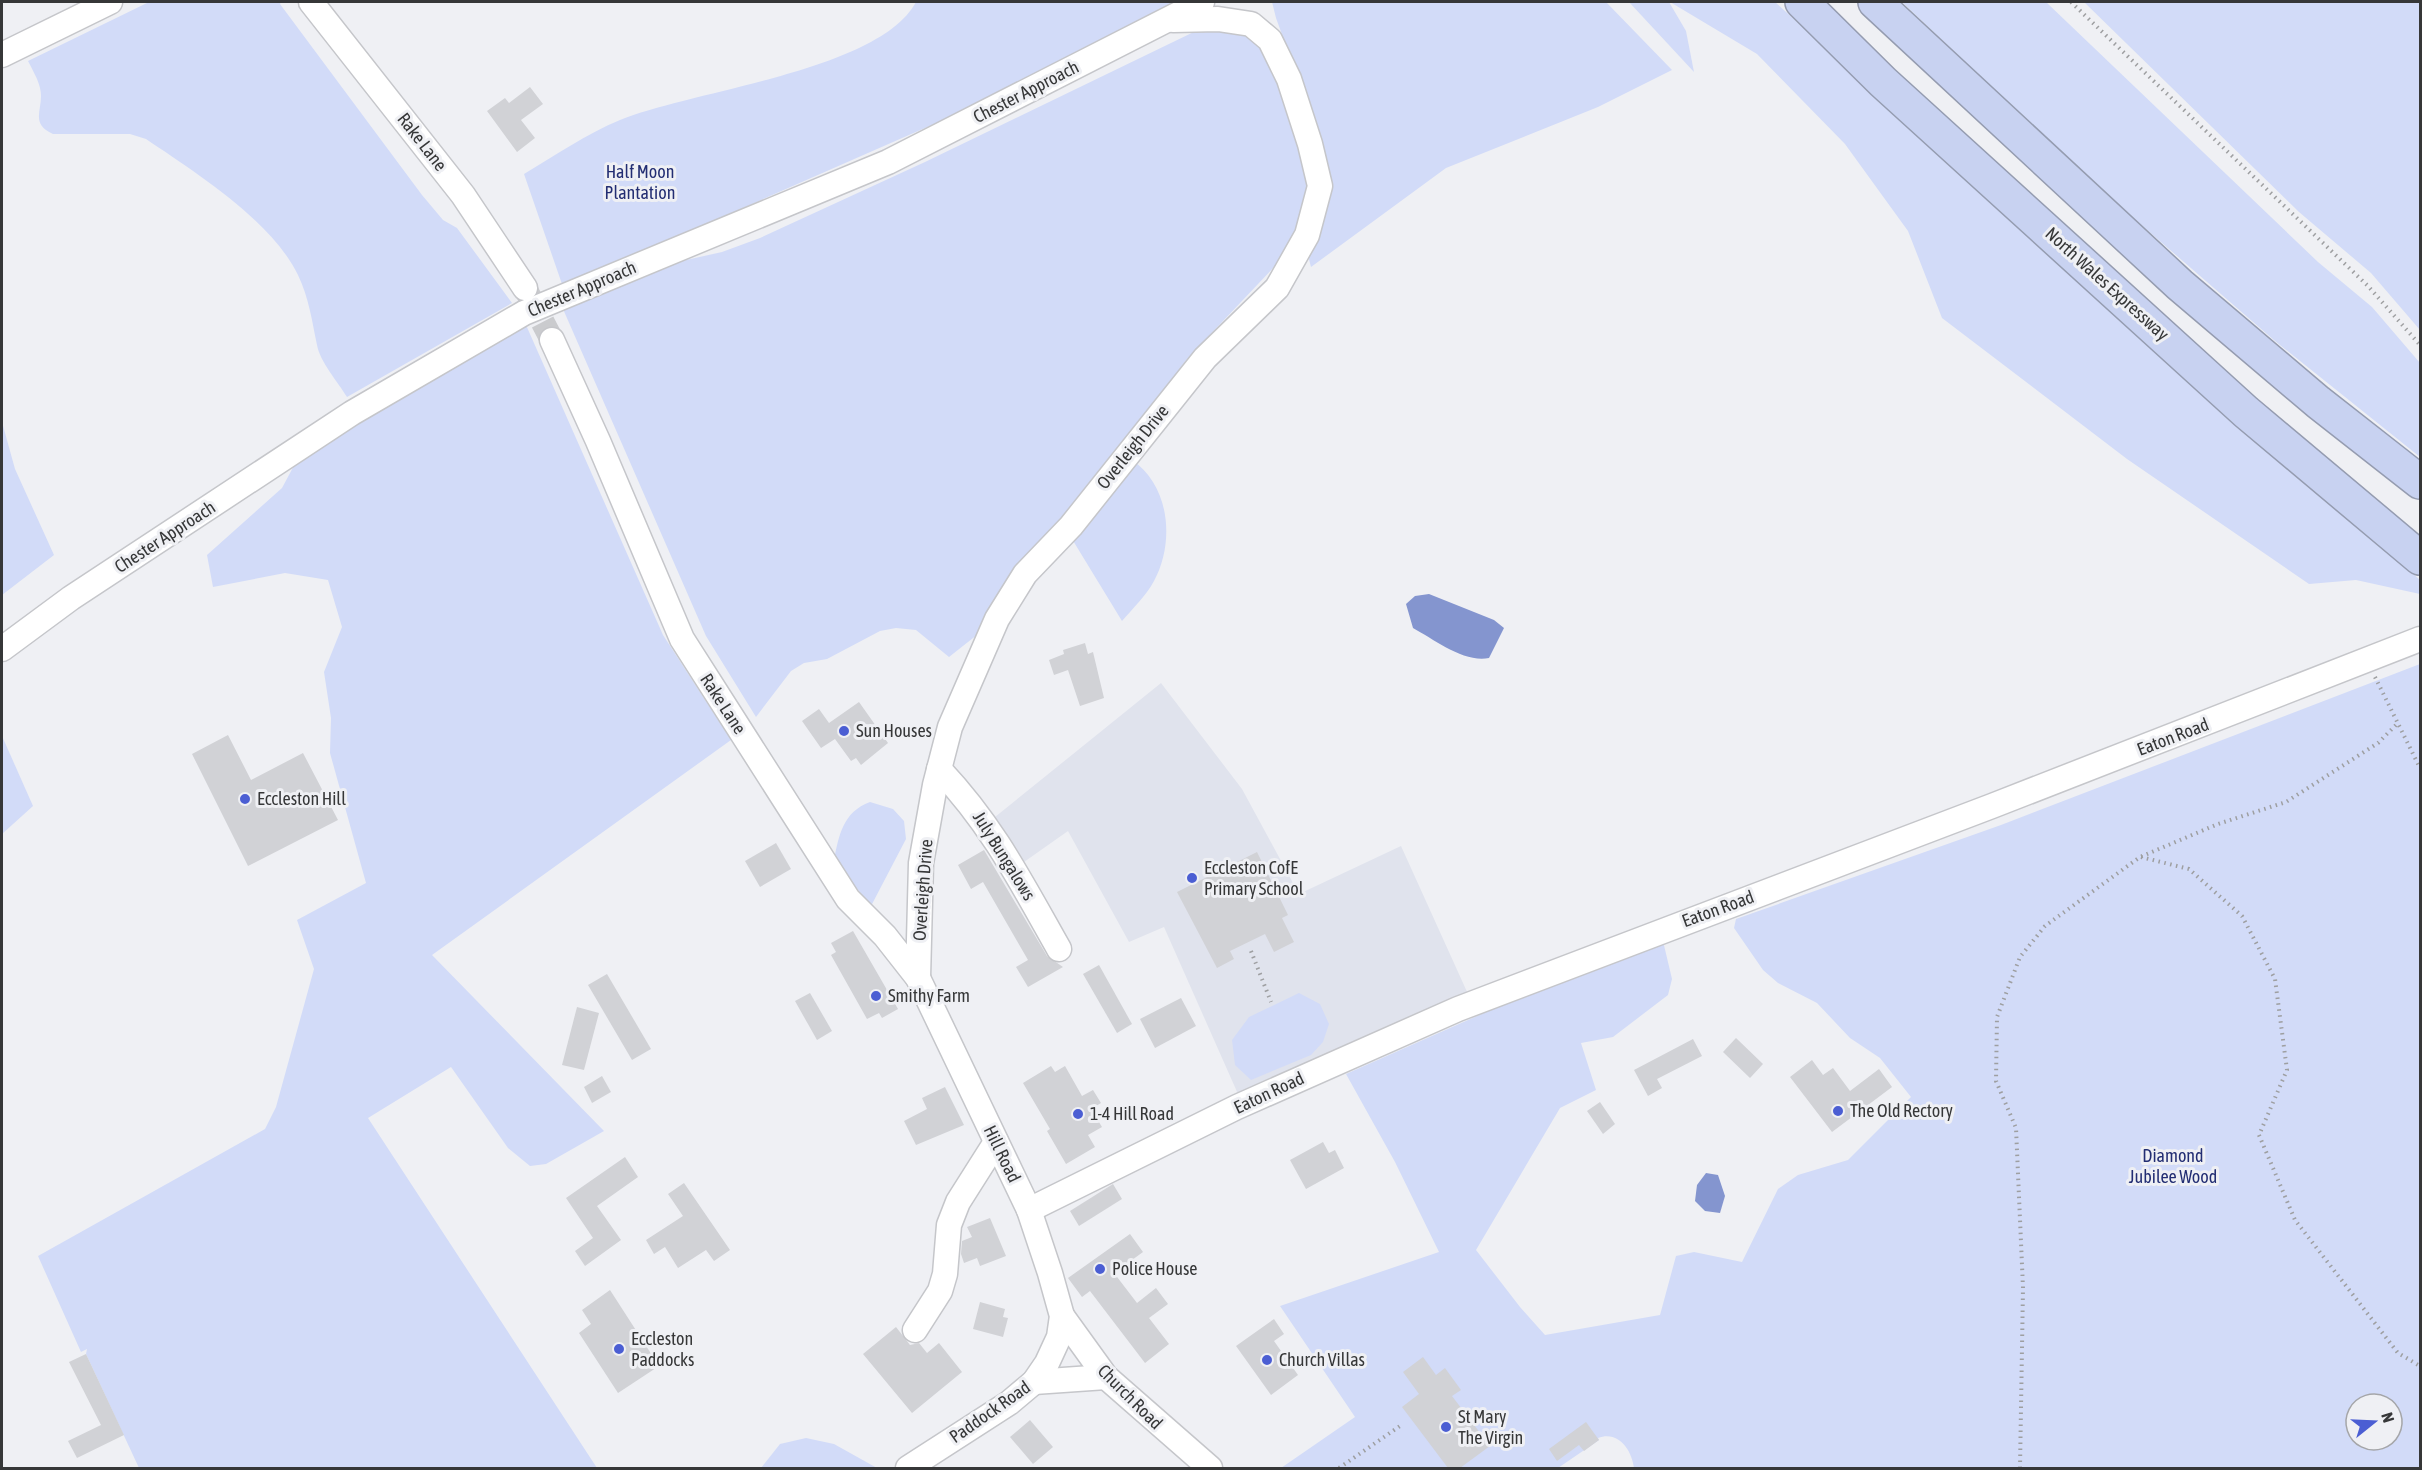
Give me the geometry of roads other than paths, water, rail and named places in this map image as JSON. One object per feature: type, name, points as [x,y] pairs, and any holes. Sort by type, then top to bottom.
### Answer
[{"type":"highway","name":"North Wales Expressway","points":[[1802,2],[1883,82],[2247,412],[2421,558]]},
{"type":"highway","points":[[1875,2],[2180,285],[2318,402],[2421,482]]},
{"type":"street","points":[[2,55],[110,2]]},
{"type":"street","name":"Rake Lane","points":[[311,2],[464,195],[525,288]]},
{"type":"street","name":"Chester Approach","points":[[2,649],[71,598],[352,413],[524,313],[888,162],[1202,2]]},
{"type":"street","name":"Overleigh Drive","points":[[918,978],[921,862],[939,770],[950,727],[976,662],[997,619],[1025,574],[1071,526],[1205,358],[1276,288],[1306,235],[1320,186],[1310,144],[1289,79],[1270,40],[1251,24],[1218,19],[1165,21]]},
{"type":"street","name":"Rake Lane","points":[[552,340],[598,441],[681,639],[848,899],[885,936],[918,978],[946,1038]]},
{"type":"street","name":"Eaton Road","points":[[1029,1210],[1237,1107],[1458,1009],[2368,661],[2420,639]]},
{"type":"street","name":"July Bungalows","points":[[939,770],[970,802],[991,831],[1059,949]]},
{"type":"street","name":"Hill Road","points":[[946,1038],[1029,1210],[1050,1273]]},
{"type":"street","points":[[915,1330],[940,1291],[945,1274],[949,1225],[958,1202],[996,1142]]},
{"type":"street","name":"Paddock Road","points":[[908,1468],[1009,1403],[1034,1383],[1047,1364],[1059,1337],[1062,1316],[1050,1273]]},
{"type":"street","name":"Church Road","points":[[1062,1316],[1106,1377],[1165,1432],[1210,1468]]},
{"type":"street","points":[[1034,1383],[1106,1377]]},
{"type":"water","points":[[1429,594],[1494,620],[1504,628],[1489,658],[1479,659],[1460,654],[1413,628],[1406,604],[1415,596]]},
{"type":"water","points":[[1706,1173],[1718,1175],[1725,1196],[1720,1213],[1705,1211],[1695,1201],[1697,1185]]},
{"type":"tunnel","points":[[526,290],[552,340]]},
{"type":"place","name":"Sun Houses","points":[[844,731]]},
{"type":"place","name":"Eccleston Hill","points":[[245,799]]},
{"type":"place","name":"Eccleston CofE Primary School","points":[[1192,878]]},
{"type":"place","name":"Smithy Farm","points":[[876,996]]},
{"type":"place","name":"The Old Rectory","points":[[1838,1111]]},
{"type":"place","name":"1-4 Hill Road","points":[[1078,1114]]},
{"type":"place","name":"Police House","points":[[1100,1269]]},
{"type":"place","name":"Eccleston Paddocks","points":[[619,1349]]},
{"type":"place","name":"Church Villas","points":[[1267,1360]]},
{"type":"place","name":"St Mary The Virgin","points":[[1446,1427]]},
{"type":"park label","name":"Half Moon Plantation","points":[[640,182]]},
{"type":"park label","name":"Diamond Jubilee Wood","points":[[2173,1166]]}]
